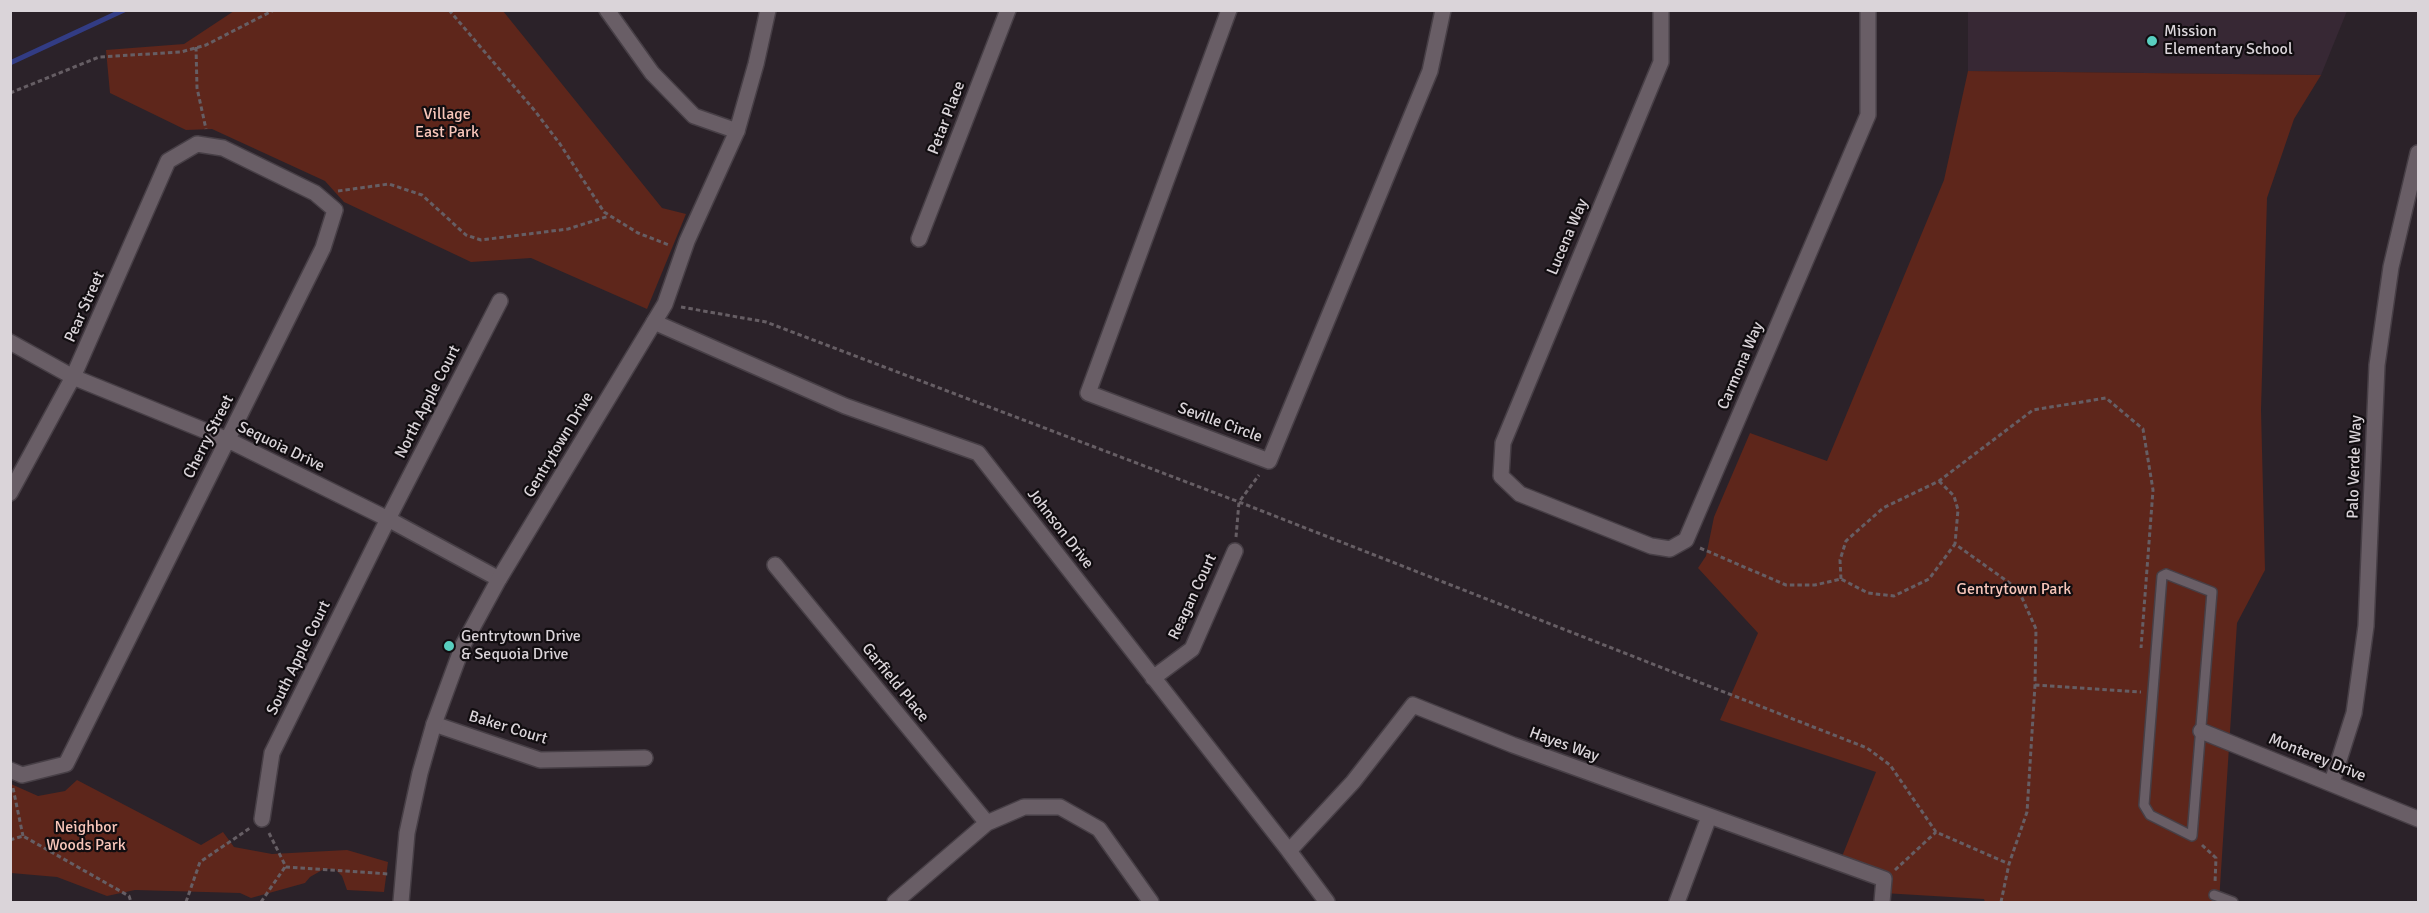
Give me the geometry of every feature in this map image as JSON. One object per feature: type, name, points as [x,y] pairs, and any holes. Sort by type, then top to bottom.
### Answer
[{"type":"street","points":[[607,10],[652,73],[694,116],[737,131]]},
{"type":"street","name":"Gentrytown Drive","points":[[401,903],[407,833],[434,724],[463,645],[499,579],[665,304],[683,251],[737,131],[768,10]]},
{"type":"street","name":"Petar Place","points":[[919,239],[1008,10]]},
{"type":"street","name":"Seville Circle","points":[[1229,10],[1088,393],[1269,461],[1430,71],[1443,10]]},
{"type":"street","name":"Lucena Way","points":[[1661,10],[1661,62],[1503,443],[1501,476],[1520,494],[1651,546],[1670,549],[1686,540]]},
{"type":"street","name":"Carmona Way","points":[[1686,540],[1868,115],[1868,10]]},
{"type":"street","name":"Cherry Street","points":[[10,770],[22,775],[66,764],[323,248],[335,210],[317,195],[223,148],[203,145]]},
{"type":"street","name":"Pear Street","points":[[10,493],[74,377],[168,161],[203,145]]},
{"type":"street","name":"Palo Verde Way","points":[[2332,783],[2354,713],[2366,626],[2377,365],[2391,267],[2418,153]]},
{"type":"street","name":"North Apple Court","points":[[388,519],[500,301]]},
{"type":"street","name":"Johnson Drive","points":[[654,322],[845,406],[978,453],[1289,851],[1327,903]]},
{"type":"street","name":"Sequoia Drive","points":[[10,342],[74,377],[228,440],[388,519],[499,579]]},
{"type":"street","name":"South Apple Court","points":[[262,819],[272,753],[388,519]]},
{"type":"street","name":"Reagan Court","points":[[1153,678],[1192,649],[1234,551]]},
{"type":"street","name":"Garfield Place","points":[[775,565],[987,823]]},
{"type":"street","name":"Hayes Way","points":[[1289,851],[1353,783],[1413,705],[1709,817],[1884,879]]},
{"type":"street","name":"Baker Court","points":[[434,724],[540,760],[645,758]]},
{"type":"street","name":"Monterey Drive","points":[[2201,731],[2418,819]]},
{"type":"street","points":[[895,903],[987,823],[1024,807],[1060,807],[1099,829],[1151,903]]},
{"type":"street","points":[[1677,903],[1709,817]]},
{"type":"street","points":[[1882,903],[1884,879]]},
{"type":"lane","points":[[2166,574],[2212,592],[2201,731],[2192,836],[2150,815],[2144,805],[2162,576],[2166,574]]},
{"type":"lane","points":[[2214,895],[2233,903]]},
{"type":"path","points":[[10,93],[99,57],[181,52],[240,29],[274,10]]},
{"type":"path","points":[[449,10],[535,111],[609,216],[638,233],[683,251]]},
{"type":"path","points":[[196,47],[197,88],[203,145]]},
{"type":"path","points":[[317,195],[389,184],[422,195],[466,235],[482,240],[568,229],[609,216]]},
{"type":"path","points":[[665,304],[766,322],[1239,502],[1867,748],[1890,765],[1936,832],[2009,864]]},
{"type":"path","points":[[1841,579],[1840,560],[1846,541],[1884,508],[1939,481],[2033,410],[2106,398],[2143,429],[2153,490],[2140,658]]},
{"type":"path","points":[[1234,551],[1239,502],[1269,461]]},
{"type":"path","points":[[1686,540],[1710,554],[1786,585],[1815,585],[1841,579],[1868,593],[1894,596],[1929,579],[1955,544],[1958,510],[1954,496],[1939,481]]},
{"type":"path","points":[[1955,544],[2018,588],[2036,629],[2027,812],[2009,864],[2001,903]]},
{"type":"path","points":[[2035,685],[2153,693]]},
{"type":"path","points":[[10,779],[23,836]]},
{"type":"path","points":[[186,903],[200,862],[262,819],[286,867]]},
{"type":"path","points":[[1884,879],[1936,832]]},
{"type":"path","points":[[10,840],[23,836],[129,896],[130,903]]},
{"type":"path","points":[[2192,836],[2216,858],[2214,895]]},
{"type":"path","points":[[286,867],[403,875]]},
{"type":"path","points":[[261,903],[286,867]]},
{"type":"shaded area","name":"Mission Elementary School","points":[[1968,11],[2347,11],[2321,75],[1968,71]]},
{"type":"green space","name":"Village East Park","points":[[234,11],[503,11],[662,208],[686,214],[647,309],[531,258],[471,262],[344,202],[325,181],[212,129],[186,130],[110,93],[106,50],[184,44]]},
{"type":"green space","name":"Gentrytown Park","points":[[1968,71],[2321,75],[2294,119],[2267,198],[2261,410],[2265,570],[2237,623],[2219,902],[1985,902],[1984,899],[1883,893],[1884,879],[1839,864],[1876,772],[1720,720],[1758,633],[1698,568],[1706,556],[1714,517],[1750,433],[1827,461],[1944,180]]},
{"type":"green space","name":"Neighbor Woods Park","points":[[77,780],[201,845],[223,832],[234,847],[272,854],[347,850],[388,862],[384,892],[347,890],[342,876],[335,869],[324,869],[310,877],[305,883],[251,898],[240,893],[135,890],[107,896],[57,877],[11,873],[11,784],[38,796],[65,791]]},
{"type":"waterway","points":[[10,63],[124,10]]},
{"type":"place","name":"Mission Elementary School","points":[[2152,41]]},
{"type":"place","name":"Gentrytown Drive & Sequoia Drive","points":[[449,646]]}]
